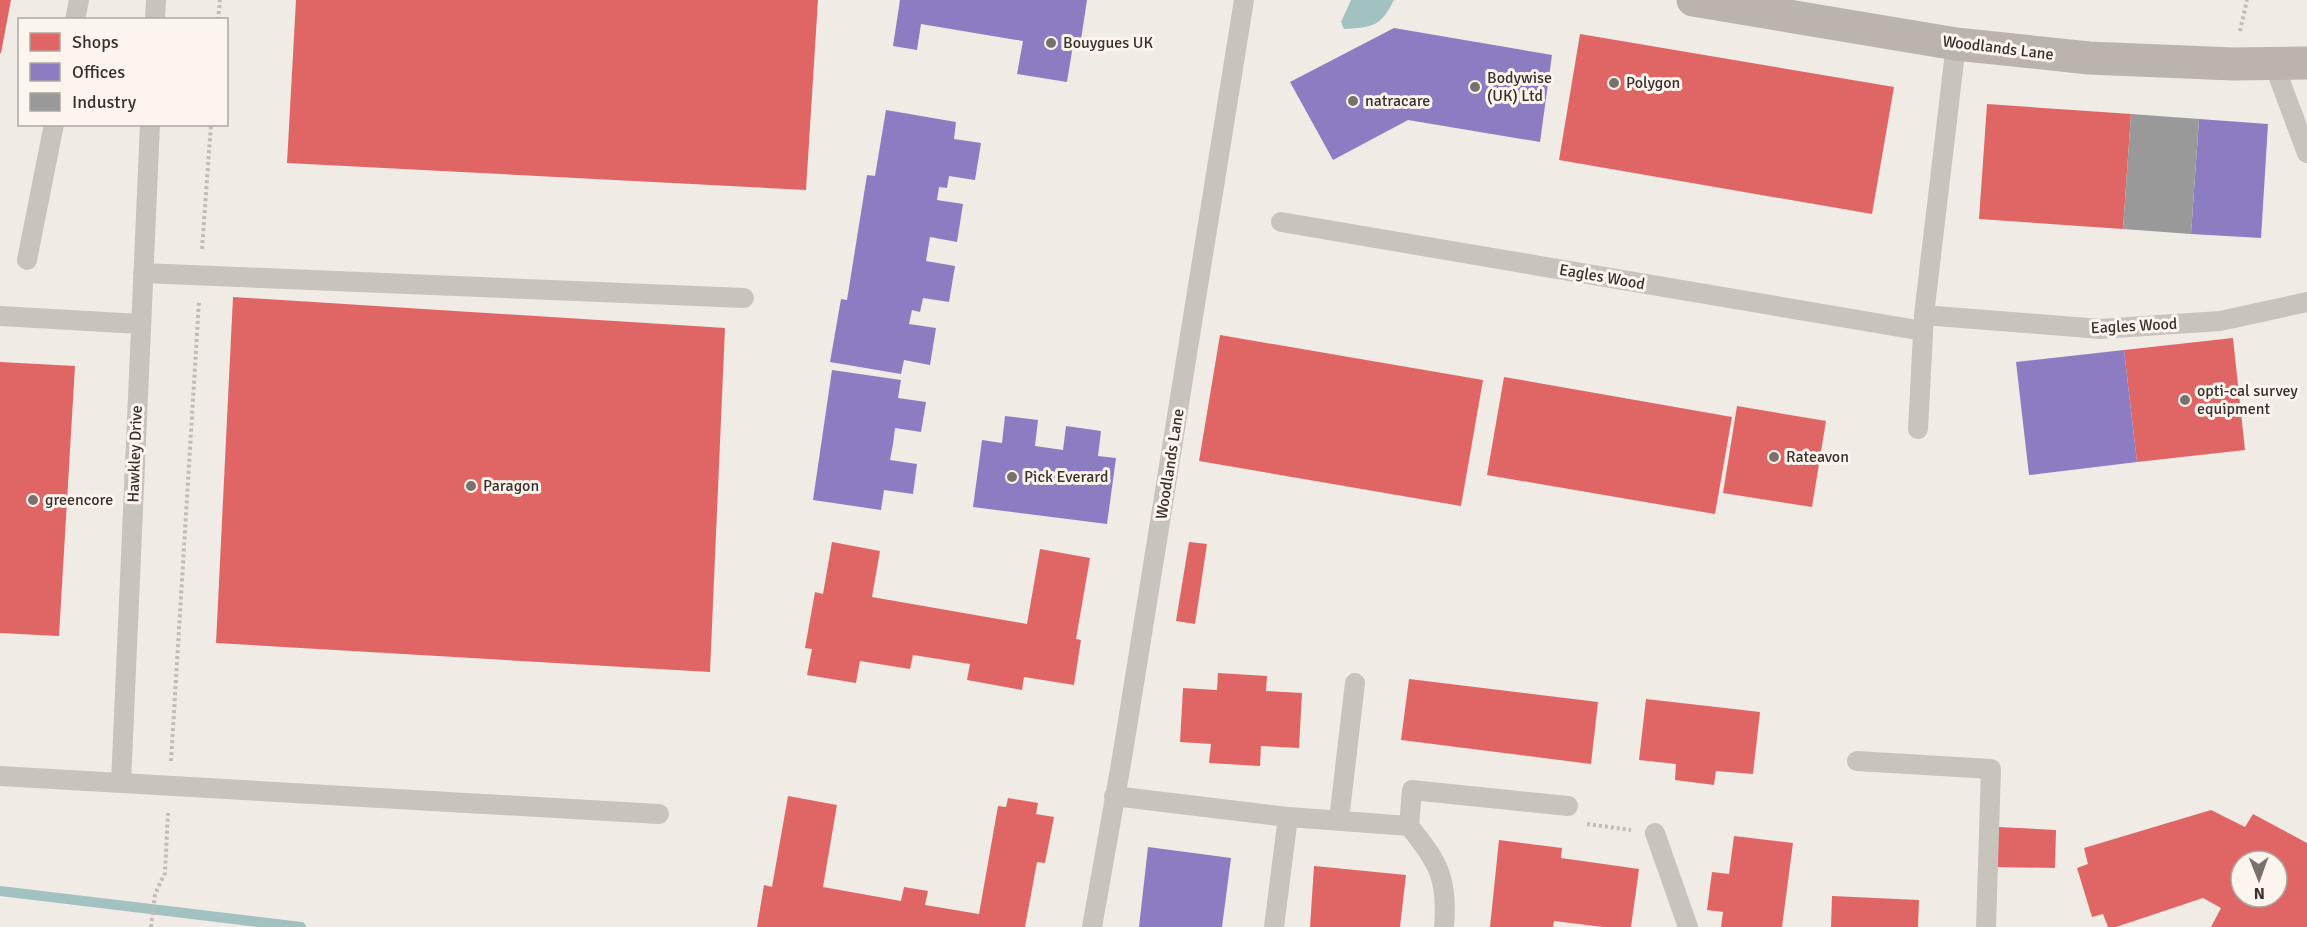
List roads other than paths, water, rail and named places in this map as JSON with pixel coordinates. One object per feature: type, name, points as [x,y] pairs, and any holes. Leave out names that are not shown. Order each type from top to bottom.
[{"type":"street","name":"Woodlands Lane","points":[[1693,0],[1956,44],[2089,58],[2234,64],[2307,63]]},
{"type":"lane","points":[[75,18],[79,0]]},
{"type":"lane","points":[[155,18],[156,0]]},
{"type":"lane","name":"Woodlands Lane","points":[[1092,927],[1244,0]]},
{"type":"lane","points":[[1918,429],[1923,323],[1956,44]]},
{"type":"lane","points":[[2273,62],[2307,153]]},
{"type":"lane","points":[[27,260],[54,126]]},
{"type":"lane","name":"Hawkley Drive","points":[[121,783],[150,126]]},
{"type":"lane","name":"Eagles Wood","points":[[1281,222],[1923,323],[2100,329],[2220,321],[2307,302]]},
{"type":"lane","points":[[143,273],[744,298]]},
{"type":"lane","points":[[0,316],[140,324]]},
{"type":"lane","points":[[1339,820],[1355,683]]},
{"type":"lane","points":[[1857,761],[1991,769],[1986,927]]},
{"type":"lane","points":[[0,776],[659,814]]},
{"type":"lane","points":[[1444,927],[1447,895],[1434,857],[1409,826],[1412,790],[1568,806]]},
{"type":"lane","points":[[1114,796],[1288,817],[1409,826]]},
{"type":"lane","points":[[1274,927],[1288,817]]},
{"type":"lane","points":[[1655,833],[1688,927]]},
{"type":"water","points":[[1351,0],[1394,0],[1384,16],[1375,24],[1344,29],[1341,22]]},
{"type":"waterway","points":[[0,891],[301,927]]},
{"type":"place","name":"Bouygues UK","points":[[1051,43]]},
{"type":"place","name":"Polygon","points":[[1614,83]]},
{"type":"place","name":"Bodywise (UK) Ltd","points":[[1475,87]]},
{"type":"place","name":"natracare","points":[[1353,101]]},
{"type":"place","name":"opti-cal survey equipment","points":[[2185,400]]},
{"type":"place","name":"Rateavon","points":[[1774,457]]},
{"type":"place","name":"Pick Everard","points":[[1012,477]]},
{"type":"place","name":"Paragon","points":[[471,486]]},
{"type":"place","name":"greencore","points":[[33,500]]}]
